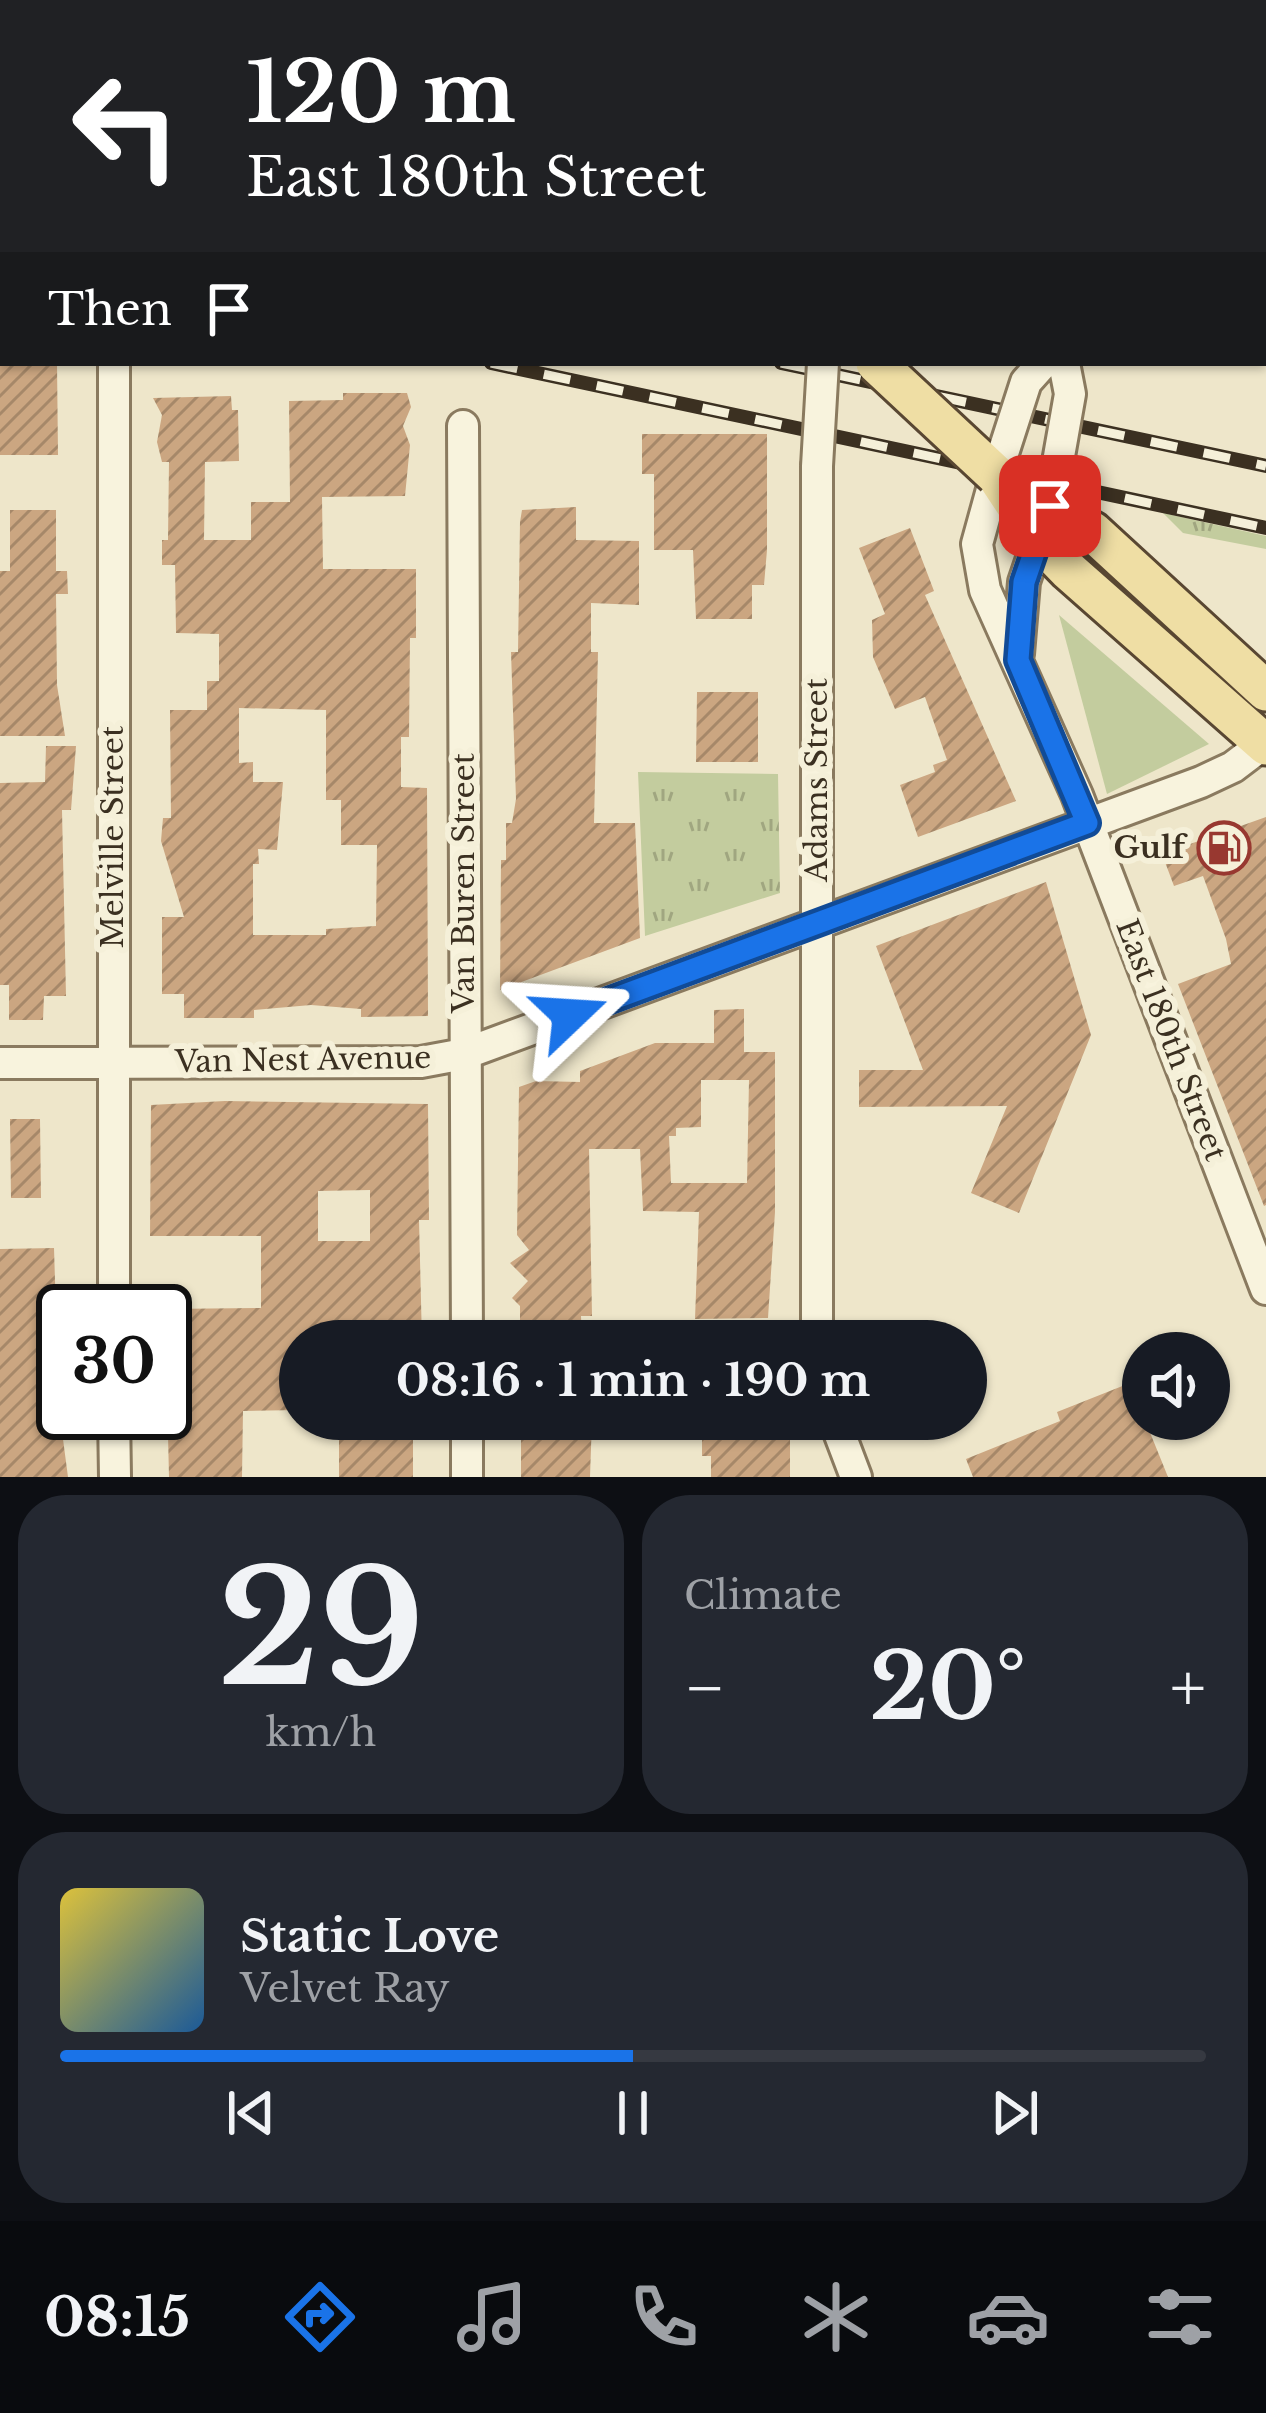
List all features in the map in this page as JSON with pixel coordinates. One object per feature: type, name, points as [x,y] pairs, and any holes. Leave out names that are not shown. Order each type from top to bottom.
[{"type":"main road","points":[[879,366],[1266,744]]},
{"type":"main road","points":[[1021,500],[1093,532],[1266,691]]},
{"type":"street","name":"Melville Street","points":[[114,366],[114,1284]]},
{"type":"street","name":"Adams Street","points":[[818,1320],[817,466],[824,366]]},
{"type":"street","name":"East 180th Street","points":[[1018,660],[1026,382],[1040,366]]},
{"type":"street","name":"East 180th Street","points":[[1065,366],[1070,394],[1021,500],[977,565],[1087,823],[1266,1288]]},
{"type":"street","name":"Van Buren Street","points":[[463,425],[467,1320]]},
{"type":"street","name":"Van Nest Avenue","points":[[0,1063],[422,1062],[464,1054],[1218,775],[1266,744]]},
{"type":"street","points":[[114,1440],[115,1477]]},
{"type":"street","points":[[467,1440],[467,1477]]},
{"type":"street","points":[[842,1440],[856,1477]]},
{"type":"green space","points":[[1163,513],[1266,536],[1266,549],[1183,533]]},
{"type":"green space","points":[[1059,615],[1209,744],[1107,794]]},
{"type":"green space","points":[[638,772],[778,774],[780,893],[645,936]]},
{"type":"building","points":[[0,366],[57,366],[58,455],[0,455]]},
{"type":"building","points":[[343,393],[407,393],[411,407],[403,426],[410,445],[405,496],[322,497],[323,569],[416,569],[416,638],[410,638],[409,737],[401,737],[401,787],[427,788],[428,1016],[361,1017],[361,1009],[311,1005],[254,1010],[254,1018],[184,1018],[184,994],[162,994],[162,917],[184,917],[161,841],[163,818],[171,818],[170,710],[207,710],[207,681],[219,681],[219,634],[176,633],[175,565],[162,565],[162,540],[168,540],[169,462],[162,462],[157,442],[162,415],[153,398],[231,396],[232,410],[238,410],[239,461],[205,462],[204,540],[251,540],[251,502],[290,502],[289,401],[343,400]],"holes":[[[239,708],[326,710],[326,800],[341,800],[341,845],[377,845],[376,926],[326,929],[326,935],[253,935],[253,864],[259,864],[258,849],[277,850],[283,782],[253,782],[253,762],[239,763]]]},
{"type":"building","points":[[642,434],[767,434],[767,550],[764,585],[752,585],[752,619],[696,619],[693,550],[654,550],[654,474],[642,474]]},
{"type":"building","points":[[576,507],[576,540],[639,541],[639,605],[591,603],[591,652],[598,652],[594,823],[635,823],[640,938],[500,990],[501,860],[506,860],[506,823],[512,823],[516,799],[511,652],[518,652],[520,522],[522,510]]},
{"type":"building","points":[[10,510],[56,510],[56,571],[67,571],[68,594],[56,594],[57,685],[65,736],[0,736],[0,571],[10,571]]},
{"type":"building","points":[[910,528],[934,591],[925,595],[1016,801],[918,837],[900,785],[935,772],[933,765],[947,760],[925,697],[895,709],[873,657],[872,620],[885,614],[859,548]]},
{"type":"building","points":[[697,692],[758,692],[758,762],[696,762]]},
{"type":"building","points":[[46,746],[76,746],[71,810],[62,810],[66,996],[44,996],[43,1020],[9,1020],[9,985],[0,985],[0,783],[45,782]]},
{"type":"building","points":[[1266,817],[1264,1206],[1178,984],[1231,964],[1226,939],[1203,876],[1174,886],[1162,854]]},
{"type":"building","points":[[1046,882],[1091,1035],[1019,1213],[971,1193],[1007,1106],[859,1107],[859,1070],[923,1070],[876,946]]},
{"type":"building","points":[[744,1009],[744,1052],[775,1052],[775,1212],[768,1318],[695,1319],[699,1212],[643,1211],[640,1149],[589,1149],[592,1316],[520,1320],[520,1306],[512,1298],[528,1281],[510,1263],[529,1250],[517,1235],[519,1087],[536,1081],[580,1082],[580,1071],[655,1043],[714,1043],[714,1010]],"holes":[[[701,1080],[749,1080],[747,1183],[671,1183],[669,1136],[676,1136],[676,1128],[701,1127]]]},
{"type":"building","points":[[225,1101],[428,1104],[429,1220],[419,1220],[421,1320],[279,1320],[279,1410],[243,1411],[242,1477],[169,1477],[168,1440],[192,1440],[192,1309],[261,1308],[261,1236],[150,1236],[151,1105]],"holes":[[[370,1190],[370,1241],[318,1241],[318,1191]]]},
{"type":"building","points":[[10,1119],[40,1119],[41,1198],[11,1198]]},
{"type":"building","points":[[54,1248],[55,1284],[36,1284],[36,1440],[63,1440],[68,1477],[0,1477],[0,1249]]},
{"type":"building","points":[[1122,1386],[1122,1440],[1153,1440],[1168,1477],[973,1477],[966,1459],[1060,1421],[1057,1412]]},
{"type":"building","points":[[339,1440],[413,1440],[413,1477],[339,1477]]},
{"type":"building","points":[[521,1440],[591,1440],[590,1477],[521,1477]]},
{"type":"building","points":[[702,1440],[790,1440],[790,1477],[711,1477],[711,1456],[702,1456]]},
{"type":"railway","points":[[505,366],[1266,528]]},
{"type":"railway","points":[[795,366],[1266,466]]},
{"type":"place","name":"Gulf","points":[[1224,848]]},
{"type":"route","points":[[570,1015],[1087,823],[1018,660],[1017,618],[1024,582],[1050,506]]}]
